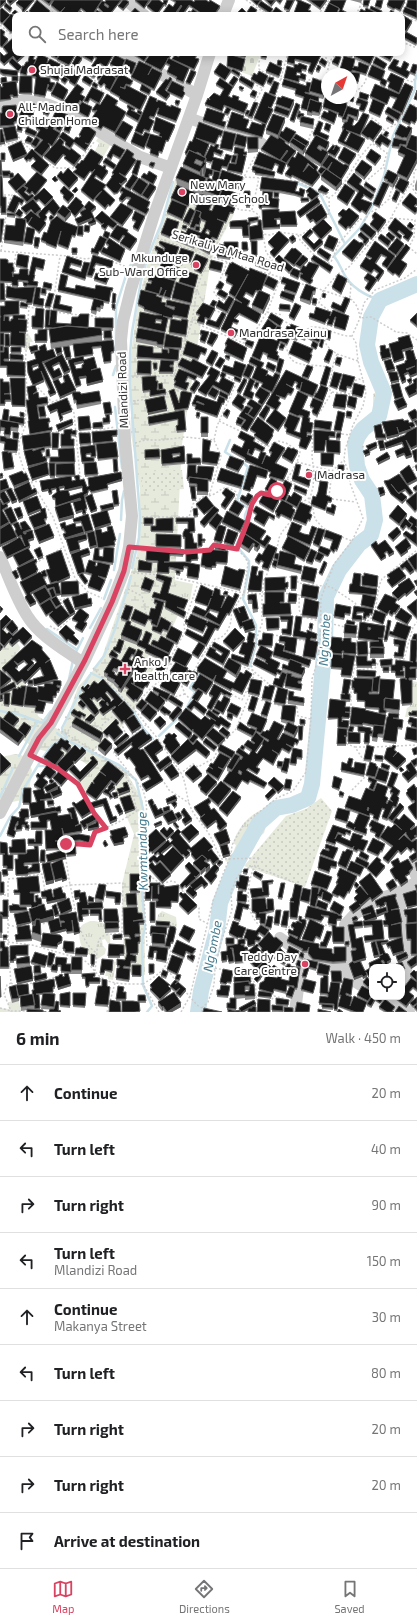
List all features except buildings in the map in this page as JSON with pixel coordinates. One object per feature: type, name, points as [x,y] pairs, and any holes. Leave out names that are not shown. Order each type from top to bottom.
[{"type":"street","points":[[39,0],[55,12]]},
{"type":"street","points":[[126,0],[140,12]]},
{"type":"street","points":[[225,12],[228,0]]},
{"type":"street","points":[[119,56],[141,62],[197,95]]},
{"type":"street","name":"Mlandizi Road","points":[[0,813],[39,738],[53,718],[84,661],[112,602],[124,571],[129,547],[132,516],[125,441],[122,376],[123,321],[125,308],[148,235],[197,95],[206,56]]},
{"type":"street","points":[[0,107],[18,101],[31,101],[49,105],[71,114],[140,157],[171,168]]},
{"type":"street","points":[[189,118],[224,131],[258,141],[262,144]]},
{"type":"street","points":[[0,557],[28,618],[56,644],[84,661]]},
{"type":"street","points":[[417,861],[412,867],[417,877]]},
{"type":"street","points":[[341,968],[348,964],[351,958],[350,939],[345,925],[355,914],[382,897],[398,892],[417,882]]},
{"type":"street","points":[[398,892],[407,951],[411,960],[407,963],[406,972],[409,980],[405,986]]},
{"type":"street","points":[[280,938],[312,961],[341,968],[354,981],[369,990]]},
{"type":"street","points":[[296,1007],[300,972],[306,957]]},
{"type":"street","points":[[391,1000],[409,1012]]},
{"type":"path","points":[[246,0],[264,12]]},
{"type":"path","points":[[320,12],[329,0]]},
{"type":"path","points":[[357,12],[363,0]]},
{"type":"path","points":[[402,12],[406,0]]},
{"type":"path","points":[[406,17],[417,21]]},
{"type":"path","points":[[0,25],[12,35]]},
{"type":"path","points":[[405,43],[417,48]]},
{"type":"path","points":[[261,56],[258,66],[262,72],[286,81]]},
{"type":"path","points":[[267,127],[275,106],[276,95],[287,56]]},
{"type":"path","points":[[326,56],[329,64]]},
{"type":"path","points":[[328,68],[332,58],[334,56]]},
{"type":"path","points":[[345,56],[356,59],[376,68]]},
{"type":"path","points":[[357,91],[364,84],[376,56]]},
{"type":"path","points":[[44,57],[92,78],[102,92],[111,98]]},
{"type":"path","points":[[236,72],[263,89]]},
{"type":"path","points":[[401,78],[412,82],[415,80],[417,72]]},
{"type":"path","points":[[241,116],[253,121],[259,104],[254,103],[270,76]]},
{"type":"path","points":[[297,84],[304,84],[312,78],[321,80]]},
{"type":"path","points":[[18,101],[18,120],[16,131],[20,141],[33,151]]},
{"type":"path","points":[[307,150],[311,143],[309,139],[310,135],[318,122],[324,104]]},
{"type":"path","points":[[347,104],[354,109]]},
{"type":"path","points":[[329,198],[336,194],[361,156],[384,130],[394,125],[406,108],[414,105],[417,106]]},
{"type":"path","points":[[221,160],[224,153],[219,150],[230,112],[236,114]]},
{"type":"path","points":[[42,159],[49,149],[53,148],[71,114]]},
{"type":"path","points":[[366,115],[377,121],[384,130]]},
{"type":"path","points":[[38,155],[55,168],[73,168],[101,132]]},
{"type":"path","points":[[0,146],[20,141]]},
{"type":"path","points":[[325,142],[344,149]]},
{"type":"path","points":[[262,144],[260,152],[254,158],[244,177],[236,206],[239,210],[252,210],[256,212],[261,219],[266,252],[272,260],[270,274]]},
{"type":"path","points":[[365,182],[383,167],[387,153],[373,144]]},
{"type":"path","points":[[352,152],[361,156]]},
{"type":"path","points":[[202,163],[217,167]]},
{"type":"path","points":[[383,167],[392,174]]},
{"type":"path","points":[[417,168],[414,172],[413,189],[417,195]]},
{"type":"path","points":[[237,175],[244,177],[265,178]]},
{"type":"path","points":[[252,210],[259,178]]},
{"type":"path","points":[[322,260],[329,264],[331,262],[339,243],[360,220],[365,220],[369,213],[379,208],[389,199],[398,178]]},
{"type":"path","points":[[272,179],[298,181],[329,198]]},
{"type":"path","points":[[330,318],[332,312],[319,304],[323,291],[338,274],[348,268],[388,223],[407,189],[414,181]]},
{"type":"path","points":[[0,195],[12,195],[21,199]]},
{"type":"path","points":[[12,195],[7,208],[1,251],[86,259],[92,256],[98,257]]},
{"type":"path","points":[[263,234],[279,232],[298,235],[303,234],[328,217],[329,198]]},
{"type":"path","points":[[390,218],[415,220],[414,237],[409,247],[417,254]]},
{"type":"path","points":[[122,376],[174,376],[192,322],[196,289],[200,277],[223,231]]},
{"type":"path","name":"Serikali ya Mtaa Road","points":[[148,235],[234,264]]},
{"type":"path","points":[[298,235],[300,240],[317,257]]},
{"type":"path","points":[[143,251],[165,263]]},
{"type":"path","points":[[0,284],[12,284],[13,275],[16,273],[14,267],[16,252]]},
{"type":"path","points":[[50,311],[54,297],[60,256]]},
{"type":"path","points":[[104,259],[136,271]]},
{"type":"path","points":[[227,262],[214,292],[218,298],[225,302],[228,297],[232,298]]},
{"type":"path","name":"Serikali ya Mtaa Road","points":[[241,266],[285,279]]},
{"type":"path","points":[[352,336],[360,318],[364,303],[375,290],[405,278],[417,269]]},
{"type":"path","points":[[338,274],[344,277],[351,285],[350,297],[359,309],[360,318]]},
{"type":"path","points":[[163,318],[172,321],[181,320],[192,322],[216,330],[243,343],[251,336],[262,317],[267,312],[281,277]]},
{"type":"path","name":"Serikali ya Mtaa Road","points":[[295,282],[307,285]]},
{"type":"path","points":[[170,300],[176,283],[182,285]]},
{"type":"path","points":[[5,302],[6,284]]},
{"type":"path","points":[[312,287],[352,300]]},
{"type":"path","points":[[196,289],[204,304],[217,311],[226,315],[232,305]]},
{"type":"path","points":[[156,295],[172,302]]},
{"type":"path","points":[[0,302],[10,302]]},
{"type":"path","points":[[24,304],[37,309]]},
{"type":"path","points":[[188,305],[195,307]]},
{"type":"path","points":[[29,306],[25,367],[27,388],[25,427],[19,442],[19,455],[30,483],[43,500],[53,517],[75,578],[88,592],[112,602]]},
{"type":"path","points":[[44,310],[72,315],[104,316],[115,321],[123,321]]},
{"type":"path","points":[[267,312],[271,311],[283,315]]},
{"type":"path","points":[[267,312],[292,325]]},
{"type":"path","points":[[172,321],[174,315]]},
{"type":"path","points":[[360,318],[371,317],[396,332],[407,333],[417,340]]},
{"type":"path","points":[[328,324],[324,340],[327,348],[337,354],[358,361]]},
{"type":"path","points":[[297,328],[303,331],[313,327],[326,329],[346,336],[352,336]]},
{"type":"path","points":[[257,328],[259,332]]},
{"type":"path","points":[[172,336],[186,338]]},
{"type":"path","points":[[181,1012],[190,996],[213,901],[222,874],[230,858],[232,845],[244,824],[277,798],[293,791],[306,772],[311,719],[312,679],[317,663],[321,621],[321,598],[334,564],[352,541],[363,518],[356,502],[344,460],[345,450],[352,425],[363,406],[366,397],[366,388],[358,361],[356,343],[352,336]]},
{"type":"path","points":[[283,345],[287,348],[290,357],[301,365],[316,364],[332,369]]},
{"type":"path","points":[[332,392],[329,389],[329,384],[337,354]]},
{"type":"path","points":[[181,358],[205,364],[228,376],[234,381],[235,386],[216,426],[214,440],[221,456],[209,496]]},
{"type":"path","points":[[332,392],[350,394],[356,380],[359,379],[364,381]]},
{"type":"path","points":[[27,388],[36,386],[52,402],[67,398],[74,413],[80,476]]},
{"type":"path","points":[[124,401],[167,396],[167,392],[172,390],[188,393]]},
{"type":"path","points":[[332,392],[314,422],[314,480],[309,498],[309,504],[313,509],[315,519],[318,523],[333,533],[352,541]]},
{"type":"path","points":[[219,421],[245,433]]},
{"type":"path","points":[[16,425],[25,427]]},
{"type":"path","points":[[72,430],[84,433],[125,426]]},
{"type":"path","points":[[44,434],[66,430]]},
{"type":"path","points":[[313,430],[318,431]]},
{"type":"path","points":[[362,447],[395,438],[412,431]]},
{"type":"path","points":[[330,432],[350,436]]},
{"type":"path","points":[[20,438],[25,437]]},
{"type":"path","points":[[125,441],[137,443],[145,440],[163,440],[185,437],[214,440]]},
{"type":"path","points":[[237,549],[247,523],[250,508],[257,496],[261,493],[270,495],[274,493],[287,479],[300,454],[297,449],[286,443],[278,441],[267,447],[253,438]]},
{"type":"path","points":[[14,440],[19,442]]},
{"type":"path","points":[[8,453],[19,455]]},
{"type":"path","points":[[344,460],[332,471],[329,497],[335,500],[356,502]]},
{"type":"path","points":[[296,462],[332,471]]},
{"type":"path","points":[[417,464],[412,468],[417,479]]},
{"type":"path","points":[[75,477],[80,476],[84,479],[100,476]]},
{"type":"path","points":[[287,479],[298,487]]},
{"type":"path","points":[[30,483],[42,481]]},
{"type":"path","points":[[0,494],[21,486]]},
{"type":"path","points":[[132,516],[149,518],[189,517],[193,504],[204,496],[214,495],[222,488],[228,488],[236,492],[236,502]]},
{"type":"path","points":[[307,491],[311,492]]},
{"type":"path","points":[[300,504],[309,498]]},
{"type":"path","points":[[240,504],[250,508]]},
{"type":"path","points":[[229,693],[242,700],[254,676],[251,663],[262,624],[262,594],[264,579],[277,551],[279,538],[284,529],[290,524],[297,511]]},
{"type":"path","points":[[194,671],[202,656],[215,639],[220,639],[223,637],[229,628],[232,617],[231,613],[244,593],[248,563],[245,557],[237,549],[214,545],[210,550],[203,550]]},
{"type":"path","points":[[35,560],[39,561],[64,547]]},
{"type":"path","points":[[129,547],[151,549]]},
{"type":"path","points":[[417,550],[382,579],[379,584],[373,615],[367,621],[359,622],[357,624],[357,654],[351,684],[351,708],[347,744],[355,747],[417,745]]},
{"type":"path","points":[[124,571],[163,575],[244,593],[272,593]]},
{"type":"path","points":[[282,577],[298,577],[298,583],[321,587],[331,587],[355,602],[359,608]]},
{"type":"path","points":[[264,579],[270,578]]},
{"type":"path","points":[[134,708],[164,677],[173,653],[185,632],[184,624],[198,583]]},
{"type":"path","points":[[119,584],[142,596],[146,613],[154,617]]},
{"type":"path","points":[[84,594],[88,592]]},
{"type":"path","points":[[277,593],[297,594],[299,596],[299,610],[301,616],[346,627]]},
{"type":"path","points":[[38,628],[48,625],[57,630],[71,618],[60,600],[79,596]]},
{"type":"path","points":[[165,620],[173,622],[165,639],[170,642]]},
{"type":"path","points":[[355,667],[359,670],[373,669],[376,668],[379,662],[389,659],[404,659],[413,627],[417,622]]},
{"type":"path","points":[[352,628],[357,629]]},
{"type":"path","points":[[259,631],[287,637]]},
{"type":"path","points":[[292,638],[310,641]]},
{"type":"path","points":[[202,656],[208,660]]},
{"type":"path","points":[[219,666],[223,669],[228,660],[233,662]]},
{"type":"path","points":[[84,661],[134,708],[158,739],[184,778],[189,803],[193,814],[209,834],[218,854],[222,859],[259,858],[253,866],[249,889],[250,911],[258,925],[265,929]]},
{"type":"path","points":[[170,664],[179,666]]},
{"type":"path","points":[[238,665],[252,670],[270,685]]},
{"type":"path","points":[[185,670],[191,672],[194,671],[198,674]]},
{"type":"path","points":[[176,682],[181,684],[185,694],[190,699]]},
{"type":"path","points":[[282,689],[288,691],[286,707]]},
{"type":"path","points":[[167,693],[175,697],[185,694]]},
{"type":"path","points":[[181,773],[193,764],[198,767],[214,758],[219,748],[236,730],[249,696],[286,707],[297,708],[298,716],[311,719]]},
{"type":"path","points":[[101,728],[103,724],[112,717],[121,723],[129,737],[147,725]]},
{"type":"path","points":[[53,718],[81,722]]},
{"type":"path","points":[[53,718],[66,735],[92,750],[135,779]]},
{"type":"path","points":[[66,735],[74,720]]},
{"type":"path","points":[[88,724],[101,728]]},
{"type":"path","points":[[101,728],[106,740],[114,747],[114,753],[142,790],[147,806],[144,845],[146,945],[148,947],[155,948]]},
{"type":"path","points":[[153,742],[158,739]]},
{"type":"path","points":[[92,750],[101,743]]},
{"type":"path","points":[[352,790],[365,777],[368,767],[355,747]]},
{"type":"path","points":[[30,755],[57,768],[78,784],[94,813],[106,828]]},
{"type":"path","points":[[151,762],[169,790],[189,803]]},
{"type":"path","points":[[97,953],[87,945],[82,933],[70,885],[64,845],[90,845],[95,832],[135,814],[137,811],[131,785],[122,771]]},
{"type":"path","points":[[202,1012],[202,1008],[208,1002],[214,984],[215,968],[221,942],[232,910],[231,892],[242,871],[253,866],[296,883]]},
{"type":"path","points":[[145,873],[161,884],[172,881],[175,882],[186,895]]},
{"type":"path","points":[[64,975],[16,987],[11,983],[8,942],[8,879],[42,874],[45,891],[70,885],[123,883],[122,932],[119,934],[105,934],[100,937],[97,946],[95,972]]},
{"type":"path","points":[[0,896],[8,895]]},
{"type":"path","points":[[190,899],[198,906],[199,919],[208,924]]},
{"type":"path","points":[[280,938],[284,931],[299,917],[313,922]]},
{"type":"path","points":[[37,926],[50,922]]},
{"type":"path","points":[[318,923],[331,926],[345,925]]},
{"type":"path","points":[[8,925],[18,928],[24,926]]},
{"type":"path","points":[[0,941],[32,945],[83,959],[103,979],[115,982],[142,984],[163,970],[167,964],[171,951],[170,949],[162,948]]},
{"type":"path","points":[[215,968],[249,976],[253,979],[256,987],[256,1000],[271,1000],[274,996],[296,1007]]},
{"type":"path","points":[[163,970],[170,973],[177,983]]},
{"type":"path","points":[[107,1012],[115,982]]},
{"type":"path","points":[[11,983],[7,985],[4,994],[11,1011]]},
{"type":"path","points":[[142,984],[159,1012]]},
{"type":"path","points":[[181,986],[197,1005],[202,1008]]},
{"type":"path","points":[[0,1008],[11,1011],[30,1011]]},
{"type":"path","points":[[41,1011],[48,1012]]},
{"type":"green space","points":[[244,56],[260,56],[252,76],[241,72]]},
{"type":"green space","points":[[98,138],[112,142],[102,159],[94,153],[99,143],[96,141]]},
{"type":"green space","points":[[179,171],[237,194],[234,214],[217,246],[210,265],[182,444],[175,579],[179,613],[131,718],[93,752],[125,770],[143,801],[145,975],[129,972],[124,962],[122,884],[134,834],[112,783],[82,761],[34,748],[3,725],[0,726],[0,624],[13,637],[20,647],[17,672],[35,698],[38,716],[62,732],[78,687],[100,663],[137,555],[140,490],[131,434],[131,354],[137,308],[147,265]]},
{"type":"green space","points":[[28,333],[33,342],[30,342],[30,346],[34,346],[33,349],[29,348],[24,350],[25,334]]},
{"type":"green space","points":[[376,392],[380,395],[380,400],[376,402],[377,406],[374,408],[373,394]]},
{"type":"green space","points":[[182,470],[184,489],[143,492],[141,472]]},
{"type":"green space","points":[[174,580],[193,584],[190,600],[169,593]]},
{"type":"green space","points":[[413,681],[417,682],[417,714],[412,713],[408,717],[405,717],[407,708],[410,706],[409,686]]},
{"type":"green space","points":[[16,754],[24,756],[32,770],[29,792],[22,800],[7,803],[0,799],[0,757]]},
{"type":"green space","points":[[102,760],[107,764],[84,793],[80,790],[79,781]]},
{"type":"green space","points":[[321,798],[332,811],[305,887],[244,866],[286,816],[306,809]]},
{"type":"green space","points":[[261,810],[269,816],[264,833],[255,841],[252,839],[239,865],[225,861],[233,853],[236,845],[233,843],[240,828],[251,816]]},
{"type":"green space","points":[[162,911],[176,917],[177,926],[175,932],[169,927],[170,923],[157,920],[158,915]]},
{"type":"green space","points":[[90,921],[108,924],[110,943],[108,944],[105,939],[102,940],[103,946],[106,949],[105,954],[96,960],[84,950],[81,946],[80,940],[80,928]]},
{"type":"green space","points":[[110,960],[116,962],[113,980],[108,979],[108,976],[105,976],[106,972],[110,972]]},
{"type":"green space","points":[[19,1001],[21,1012],[0,1012],[0,1008],[9,1009],[8,1002]]},
{"type":"waterway","points":[[345,244],[360,228],[373,205],[384,176],[393,136],[415,89],[417,73]]},
{"type":"waterway","points":[[132,568],[139,538],[140,517],[130,385],[130,353],[132,332],[141,281],[148,256],[162,222],[173,182]]},
{"type":"waterway","points":[[295,182],[314,190],[321,196],[345,244],[334,256],[346,277],[359,290],[380,300]]},
{"type":"waterway","points":[[130,266],[134,260]]},
{"type":"waterway","points":[[116,354],[116,307],[127,272]]},
{"type":"waterway","name":"Ng'ombe","points":[[198,1012],[201,991],[217,930],[220,903],[236,864],[259,823],[276,808],[292,805],[308,798],[312,784],[325,644],[326,597],[339,570],[359,544],[371,535],[375,520],[372,495],[362,480],[357,466],[355,444],[363,429],[379,416],[384,393],[371,362],[367,345],[371,317],[380,300],[417,284]]},
{"type":"waterway","points":[[113,375],[116,366]]},
{"type":"waterway","points":[[115,407],[122,468]]},
{"type":"waterway","points":[[230,440],[225,452],[233,457]]},
{"type":"waterway","points":[[241,461],[248,467],[237,501],[248,508],[245,515],[245,527],[236,545],[249,561],[249,569],[243,599],[256,625],[256,644],[250,666]]},
{"type":"waterway","points":[[121,520],[124,491]]},
{"type":"waterway","points":[[114,570],[120,534]]},
{"type":"waterway","points":[[128,588],[131,576]]},
{"type":"waterway","points":[[104,599],[111,580]]},
{"type":"waterway","points":[[94,669],[104,656],[115,629],[127,590]]},
{"type":"waterway","points":[[90,628],[101,608]]},
{"type":"waterway","points":[[47,629],[76,649]]},
{"type":"waterway","points":[[75,654],[83,638]]},
{"type":"waterway","points":[[69,679],[73,660]]},
{"type":"waterway","points":[[185,711],[195,692],[190,688],[198,675],[193,672],[189,672]]},
{"type":"waterway","points":[[91,673],[104,681]]},
{"type":"waterway","points":[[41,760],[52,745],[67,737],[63,733],[62,728],[90,675]]},
{"type":"waterway","points":[[109,686],[133,711],[143,728],[153,739]]},
{"type":"waterway","points":[[0,711],[18,714],[42,723],[51,711]]},
{"type":"waterway","points":[[159,736],[180,716]]},
{"type":"waterway","points":[[19,756],[38,721]]},
{"type":"waterway","name":"Kwmtunduge","points":[[57,733],[64,739],[119,765],[136,780],[143,809],[142,890],[145,927],[142,941],[143,985],[152,1006],[147,1012]]},
{"type":"waterway","points":[[0,836],[10,817],[19,807],[23,790],[40,762]]},
{"type":"waterway","points":[[38,766],[49,767]]},
{"type":"waterway","points":[[0,797],[13,768]]},
{"type":"waterway","points":[[53,770],[56,772],[59,770],[62,772]]},
{"type":"place","name":"Shujai Madrasat","points":[[32,70]]},
{"type":"place","name":"All-Madina Children Home","points":[[10,114]]},
{"type":"place","name":"New Mary Nusery School","points":[[182,192]]},
{"type":"place","name":"Mkunduge Sub-Ward Office","points":[[196,265]]},
{"type":"place","name":"Mandrasa Zainu","points":[[231,333]]},
{"type":"place","name":"Madrasa","points":[[309,475]]},
{"type":"place","name":"Anko J health care","points":[[125,669]]},
{"type":"place","name":"Teddy Day Care Centre","points":[[305,964]]},
{"type":"route","points":[[66,844],[90,845],[92,835],[95,832],[106,828],[94,813],[78,784],[57,768],[30,755],[39,738],[51,723],[85,660],[112,602],[124,571],[129,547],[136,549],[187,552],[210,550],[214,545],[237,549],[254,500],[261,493],[265,492],[270,495],[277,491]]}]
